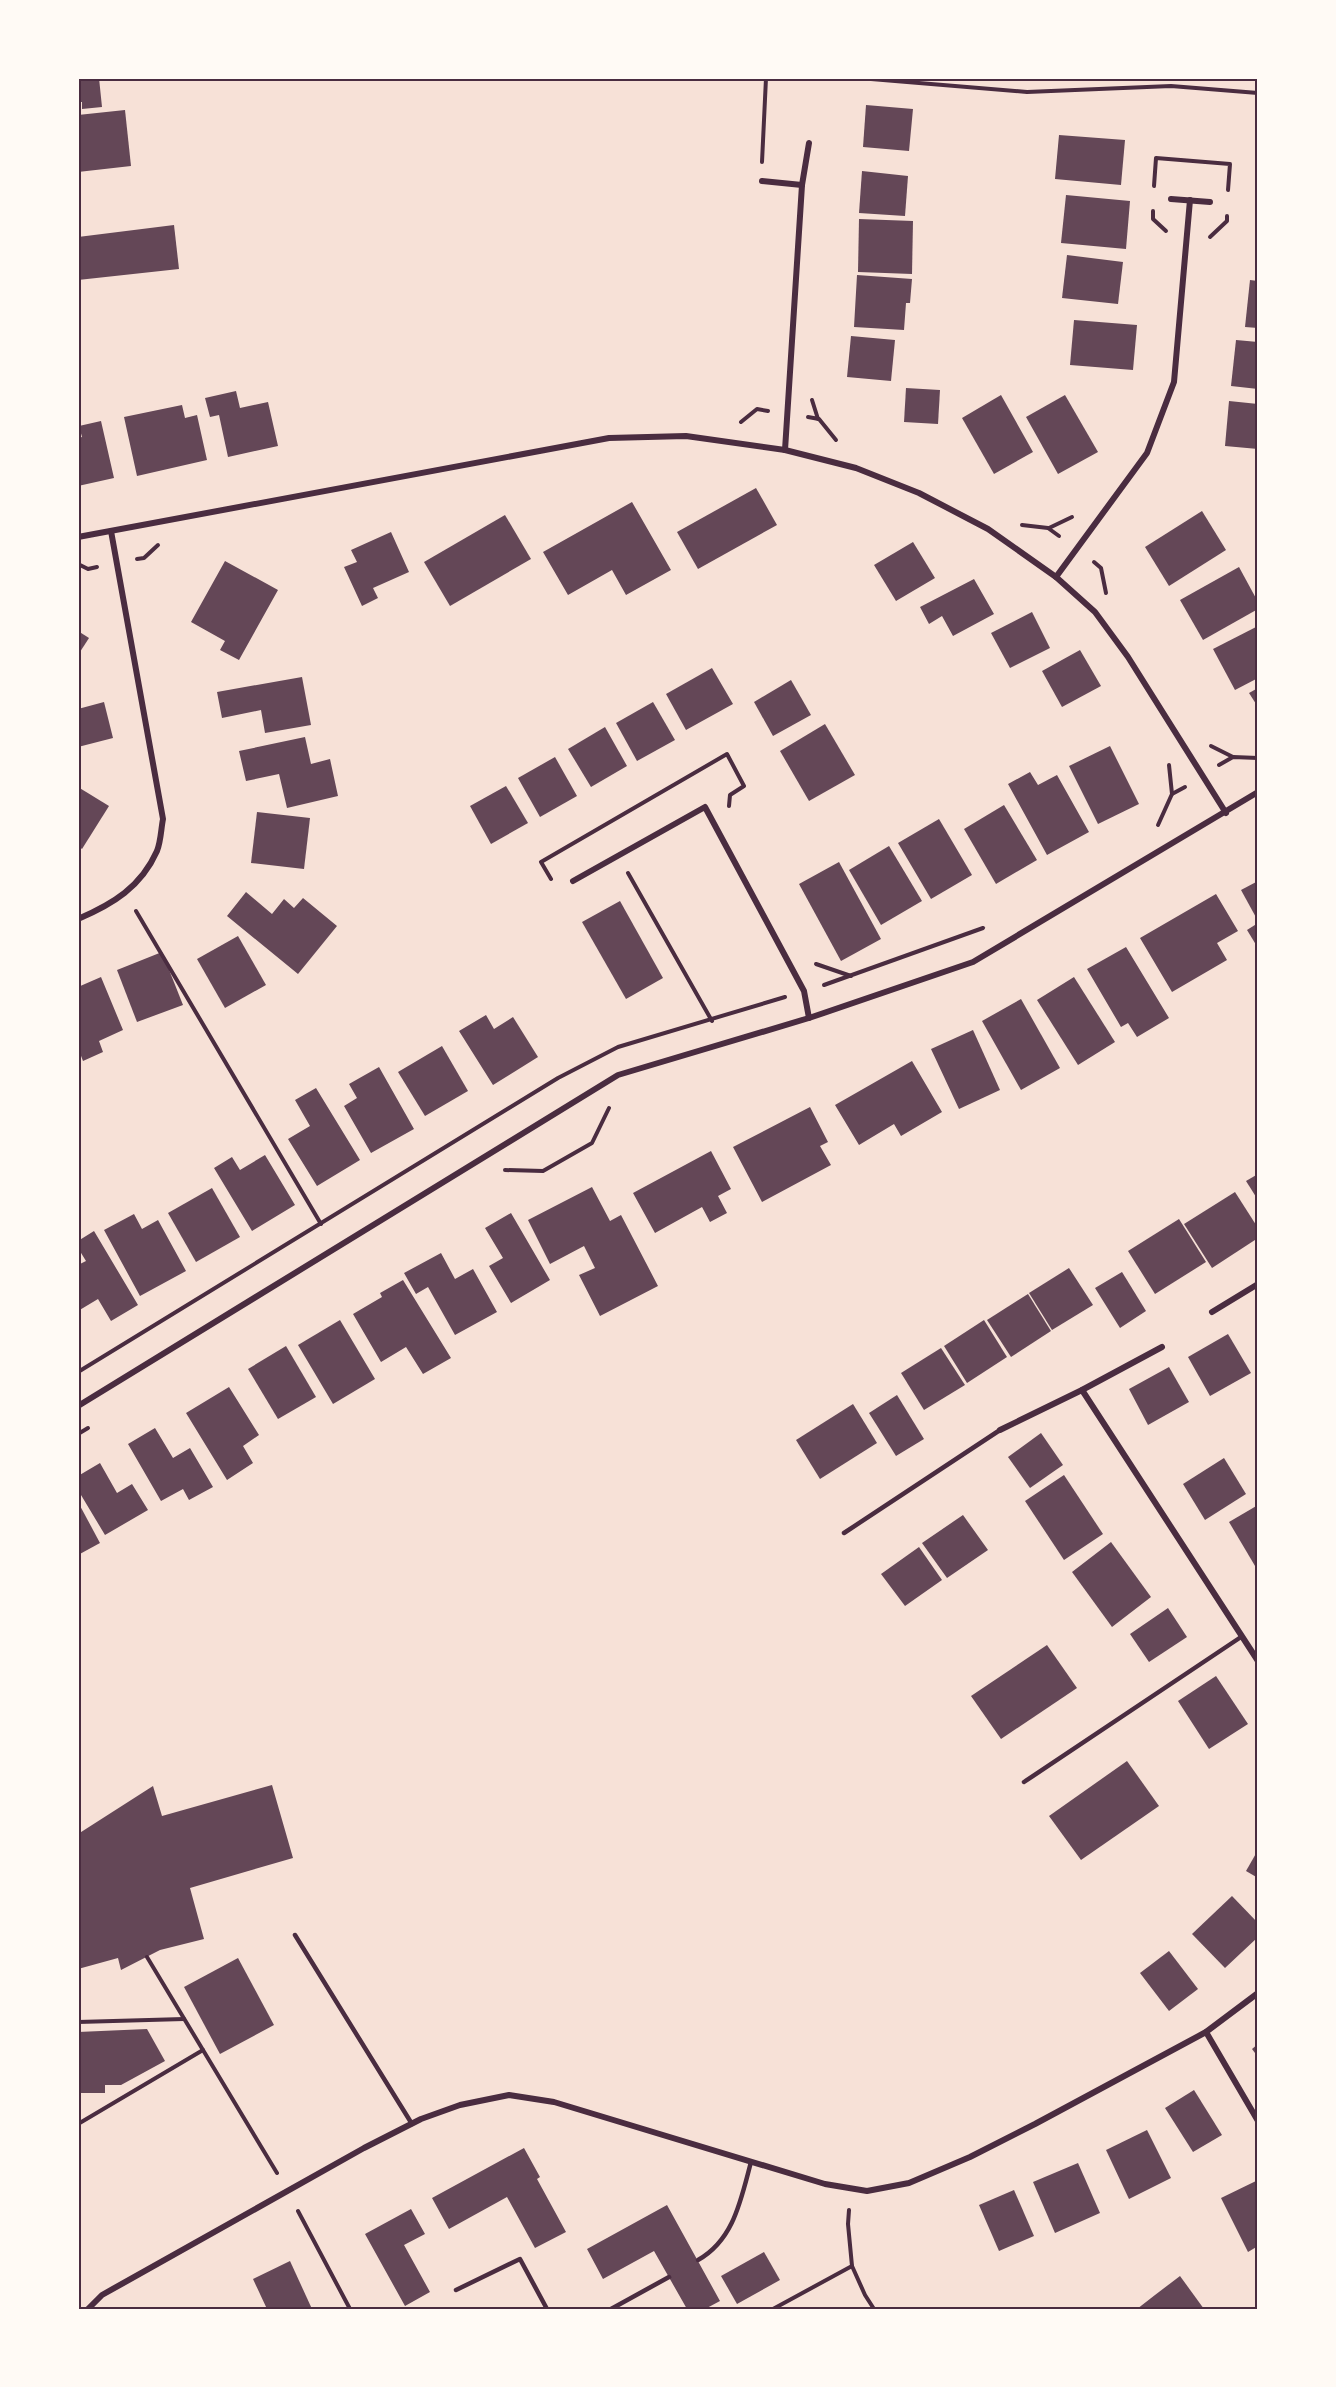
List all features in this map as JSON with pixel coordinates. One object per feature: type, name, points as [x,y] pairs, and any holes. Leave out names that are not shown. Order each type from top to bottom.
[{"type":"street","points":[[785,450],[802,185],[809,143]]},
{"type":"street","points":[[762,181],[802,185]]},
{"type":"street","points":[[1171,199],[1210,202]]},
{"type":"street","points":[[1056,576],[1147,453],[1174,382],[1190,200]]},
{"type":"street","points":[[78,537],[609,438],[686,435],[785,450],[856,468],[920,493],[988,529],[1056,576],[1095,612],[1128,657],[1226,813]]},
{"type":"street","points":[[78,919],[104,908],[137,884],[157,850],[163,819],[111,531]]},
{"type":"street","points":[[78,1406],[618,1075],[809,1018],[973,962],[1258,792]]},
{"type":"street","points":[[573,881],[705,807],[804,991],[809,1018]]},
{"type":"street","points":[[1212,1312],[1258,1284]]},
{"type":"street","points":[[1000,1430],[1083,1390],[1162,1347]]},
{"type":"street","points":[[1083,1390],[1258,1660]]},
{"type":"street","points":[[87,2309],[102,2295],[288,2191],[412,2124],[460,2105],[509,2096],[554,2102],[825,2184],[867,2191],[909,2183],[1035,2124],[1206,2032],[1258,1993]]},
{"type":"street","points":[[1206,2032],[1258,2121]]},
{"type":"lane","points":[[844,1533],[1000,1430]]},
{"type":"lane","points":[[1024,1782],[1242,1637]]},
{"type":"lane","points":[[295,1935],[412,2124]]},
{"type":"lane","points":[[698,2260],[709,2254],[723,2239],[734,2221],[752,2162]]},
{"type":"lane","points":[[456,2290],[520,2259],[547,2309]]},
{"type":"lane","points":[[611,2309],[669,2277]]},
{"type":"path","points":[[762,181],[766,78]]},
{"type":"path","points":[[859,78],[918,80],[1027,92],[1172,86],[1258,93]]},
{"type":"path","points":[[731,421],[743,422],[757,409],[819,419],[840,445]]},
{"type":"path","points":[[1021,525],[1048,528],[1101,568],[1107,598]]},
{"type":"path","points":[[88,569],[144,558],[163,541]]},
{"type":"path","points":[[78,564],[88,569],[94,576]]},
{"type":"path","points":[[1203,742],[1233,757]]},
{"type":"path","points":[[555,887],[541,862],[727,754],[744,786],[730,795],[728,811]]},
{"type":"path","points":[[1168,759],[1172,794]]},
{"type":"path","points":[[627,870],[712,1021]]},
{"type":"path","points":[[136,911],[321,1224]]},
{"type":"path","points":[[812,963],[851,976]]},
{"type":"path","points":[[495,1176],[506,1170],[543,1171],[592,1143],[611,1103]]},
{"type":"path","points":[[78,1434],[88,1427]]},
{"type":"path","points":[[147,1957],[288,2191],[350,2309]]},
{"type":"path","points":[[78,2022],[185,2019]]},
{"type":"path","points":[[78,2124],[203,2050]]},
{"type":"path","points":[[850,2188],[848,2224],[852,2265],[874,2309]]},
{"type":"path","points":[[773,2309],[852,2265]]},
{"type":"building","points":[[78,78],[99,78],[102,107],[82,109],[82,102],[78,102]]},
{"type":"building","points":[[866,105],[913,109],[909,151],[863,147]]},
{"type":"building","points":[[125,110],[131,166],[78,172],[78,115]]},
{"type":"building","points":[[1059,135],[1125,140],[1121,185],[1055,179]]},
{"type":"building","points":[[862,171],[908,176],[905,216],[859,213]]},
{"type":"building","points":[[1066,195],[1130,201],[1126,249],[1061,243]]},
{"type":"building","points":[[859,219],[913,221],[912,274],[858,272]]},
{"type":"building","points":[[174,225],[179,269],[78,280],[78,237]]},
{"type":"building","points":[[1067,255],[1123,262],[1118,304],[1062,298]]},
{"type":"building","points":[[857,275],[912,279],[910,303],[906,303],[904,330],[854,327]]},
{"type":"building","points":[[1250,280],[1258,281],[1258,328],[1245,327]]},
{"type":"building","points":[[1074,320],[1137,325],[1133,370],[1070,365]]},
{"type":"building","points":[[851,336],[895,340],[891,381],[847,377]]},
{"type":"building","points":[[1236,340],[1258,342],[1258,389],[1231,386]]},
{"type":"building","points":[[906,388],[940,390],[938,424],[904,422]]},
{"type":"building","points":[[236,391],[240,408],[268,402],[278,446],[228,457],[219,415],[210,417],[205,398]]},
{"type":"building","points":[[1001,395],[1033,452],[994,474],[962,418]]},
{"type":"building","points":[[1065,395],[1098,452],[1058,474],[1026,417]]},
{"type":"building","points":[[1229,401],[1258,404],[1258,449],[1225,446]]},
{"type":"building","points":[[182,405],[185,418],[197,415],[207,460],[137,476],[124,417]]},
{"type":"building","points":[[101,421],[114,478],[78,486],[78,438],[82,437],[79,426]]},
{"type":"building","points":[[756,488],[777,525],[698,569],[677,532]]},
{"type":"building","points":[[632,502],[671,570],[626,595],[612,570],[568,595],[543,552]]},
{"type":"building","points":[[1202,511],[1226,550],[1169,586],[1145,547]]},
{"type":"building","points":[[505,515],[531,559],[450,606],[424,562]]},
{"type":"building","points":[[391,532],[409,572],[373,588],[378,598],[362,606],[344,567],[357,562],[351,550]]},
{"type":"building","points":[[913,542],[935,578],[896,601],[874,565]]},
{"type":"building","points":[[225,561],[278,590],[239,660],[220,650],[225,641],[191,622]]},
{"type":"building","points":[[1239,567],[1258,602],[1258,609],[1203,640],[1180,600]]},
{"type":"building","points":[[974,579],[994,614],[953,636],[942,616],[929,624],[920,607]]},
{"type":"building","points":[[1032,612],[1050,648],[1010,668],[991,633]]},
{"type":"building","points":[[1258,626],[1258,678],[1235,690],[1213,649]]},
{"type":"building","points":[[78,631],[89,638],[78,655]]},
{"type":"building","points":[[1080,650],[1101,686],[1062,707],[1042,671]]},
{"type":"building","points":[[712,668],[733,704],[686,730],[666,694]]},
{"type":"building","points":[[302,677],[311,725],[265,733],[261,710],[222,718],[217,692]]},
{"type":"building","points":[[791,680],[811,715],[773,736],[754,702]]},
{"type":"building","points":[[1258,688],[1258,707],[1249,693]]},
{"type":"building","points":[[104,702],[113,738],[78,747],[78,709]]},
{"type":"building","points":[[653,702],[675,740],[637,761],[616,723]]},
{"type":"building","points":[[825,724],[855,775],[809,801],[780,751]]},
{"type":"building","points":[[605,727],[627,766],[591,787],[568,749]]},
{"type":"building","points":[[305,737],[311,764],[330,759],[338,796],[287,808],[279,774],[246,781],[239,751]]},
{"type":"building","points":[[1110,746],[1139,804],[1098,824],[1069,766]]},
{"type":"building","points":[[555,757],[577,796],[540,817],[518,778]]},
{"type":"building","points":[[1030,772],[1038,785],[1057,775],[1089,832],[1047,855],[1008,784]]},
{"type":"building","points":[[506,786],[528,823],[491,844],[470,806]]},
{"type":"building","points":[[78,787],[109,806],[82,849],[78,846]]},
{"type":"building","points":[[1004,805],[1037,860],[996,884],[964,829]]},
{"type":"building","points":[[257,812],[310,818],[304,869],[251,863]]},
{"type":"building","points":[[939,819],[972,875],[931,899],[898,843]]},
{"type":"building","points":[[889,846],[922,901],[881,925],[849,870]]},
{"type":"building","points":[[839,862],[881,939],[841,961],[799,884]]},
{"type":"building","points":[[1258,881],[1258,921],[1241,890]]},
{"type":"building","points":[[246,892],[272,914],[284,899],[294,908],[303,898],[337,926],[298,974],[227,916]]},
{"type":"building","points":[[1216,894],[1238,931],[1217,943],[1227,960],[1172,992],[1140,938]]},
{"type":"building","points":[[620,901],[663,978],[626,999],[582,922]]},
{"type":"building","points":[[1258,923],[1258,948],[1247,930]]},
{"type":"building","points":[[238,936],[266,985],[225,1008],[197,959]]},
{"type":"building","points":[[1126,947],[1169,1018],[1137,1037],[1128,1023],[1121,1027],[1087,969]]},
{"type":"building","points":[[162,952],[183,1005],[137,1022],[117,970]]},
{"type":"building","points":[[101,977],[123,1030],[99,1041],[103,1052],[83,1061],[78,1048],[78,987]]},
{"type":"building","points":[[1074,977],[1115,1042],[1078,1065],[1037,1000]]},
{"type":"building","points":[[1021,999],[1060,1068],[1021,1090],[982,1021]]},
{"type":"building","points":[[486,1015],[494,1029],[513,1017],[538,1057],[493,1085],[459,1031]]},
{"type":"building","points":[[973,1030],[1000,1090],[959,1109],[931,1049]]},
{"type":"building","points":[[442,1046],[468,1091],[425,1116],[398,1072]]},
{"type":"building","points":[[912,1061],[942,1112],[901,1136],[894,1124],[859,1145],[835,1105]]},
{"type":"building","points":[[379,1067],[414,1129],[371,1153],[344,1106],[357,1098],[349,1084]]},
{"type":"building","points":[[316,1088],[360,1160],[317,1186],[288,1139],[310,1126],[295,1100]]},
{"type":"building","points":[[810,1107],[828,1142],[820,1146],[831,1165],[762,1202],[733,1147]]},
{"type":"building","points":[[711,1151],[731,1189],[718,1196],[727,1213],[710,1222],[702,1207],[655,1233],[633,1193]]},
{"type":"building","points":[[265,1155],[295,1205],[252,1231],[214,1168],[232,1157],[240,1170]]},
{"type":"building","points":[[1258,1174],[1258,1200],[1246,1181]]},
{"type":"building","points":[[592,1187],[610,1221],[621,1215],[658,1286],[600,1316],[579,1275],[595,1268],[584,1246],[550,1264],[528,1220]]},
{"type":"building","points":[[212,1188],[240,1237],[196,1262],[168,1213]]},
{"type":"building","points":[[1235,1192],[1258,1228],[1258,1238],[1212,1268],[1184,1224]]},
{"type":"building","points":[[511,1213],[550,1280],[511,1303],[489,1266],[503,1258],[485,1228]]},
{"type":"building","points":[[134,1214],[142,1229],[158,1220],[186,1271],[140,1296],[104,1230]]},
{"type":"building","points":[[1179,1219],[1206,1262],[1155,1294],[1128,1251]]},
{"type":"building","points":[[94,1231],[138,1305],[111,1321],[98,1299],[78,1311],[78,1265],[86,1261],[78,1248],[78,1241]]},
{"type":"building","points":[[441,1253],[455,1279],[473,1269],[497,1312],[455,1335],[428,1287],[416,1294],[404,1273]]},
{"type":"building","points":[[1069,1268],[1093,1305],[1052,1330],[1029,1293]]},
{"type":"building","points":[[1122,1272],[1146,1311],[1120,1328],[1095,1288]]},
{"type":"building","points":[[403,1280],[451,1358],[423,1374],[406,1347],[381,1362],[353,1314],[382,1297],[380,1293]]},
{"type":"building","points":[[1028,1294],[1051,1331],[1011,1357],[987,1320]]},
{"type":"building","points":[[340,1320],[375,1379],[333,1404],[298,1345]]},
{"type":"building","points":[[984,1320],[1007,1357],[967,1383],[944,1346]]},
{"type":"building","points":[[1228,1334],[1251,1373],[1210,1396],[1188,1357]]},
{"type":"building","points":[[286,1346],[316,1397],[278,1419],[248,1369]]},
{"type":"building","points":[[941,1348],[965,1385],[924,1410],[901,1373]]},
{"type":"building","points":[[1169,1367],[1189,1402],[1148,1425],[1129,1389]]},
{"type":"building","points":[[229,1387],[259,1435],[243,1446],[253,1463],[227,1480],[186,1413]]},
{"type":"building","points":[[897,1395],[924,1439],[896,1456],[869,1413]]},
{"type":"building","points":[[853,1404],[877,1443],[820,1479],[796,1440]]},
{"type":"building","points":[[155,1428],[173,1458],[190,1448],[213,1487],[189,1500],[183,1489],[161,1501],[128,1444]]},
{"type":"building","points":[[1041,1433],[1063,1465],[1030,1488],[1008,1457]]},
{"type":"building","points":[[1224,1458],[1246,1494],[1205,1520],[1183,1484]]},
{"type":"building","points":[[100,1463],[117,1493],[132,1484],[148,1510],[105,1535],[78,1490],[78,1476]]},
{"type":"building","points":[[1064,1475],[1103,1534],[1064,1560],[1025,1501]]},
{"type":"building","points":[[78,1502],[100,1543],[78,1555]]},
{"type":"building","points":[[1258,1505],[1258,1571],[1229,1522]]},
{"type":"building","points":[[963,1515],[988,1550],[947,1578],[922,1543]]},
{"type":"building","points":[[1111,1542],[1151,1597],[1112,1627],[1072,1572]]},
{"type":"building","points":[[919,1547],[942,1580],[905,1606],[881,1574]]},
{"type":"building","points":[[1168,1608],[1187,1637],[1149,1662],[1130,1634]]},
{"type":"building","points":[[1047,1645],[1077,1688],[1001,1739],[971,1696]]},
{"type":"building","points":[[1216,1676],[1248,1724],[1209,1749],[1178,1701]]},
{"type":"building","points":[[1127,1761],[1159,1806],[1081,1860],[1049,1816]]},
{"type":"building","points":[[272,1785],[293,1858],[190,1888],[204,1939],[160,1950],[121,1970],[118,1958],[78,1969],[78,1846],[81,1845],[78,1834],[153,1786],[162,1816]]},
{"type":"building","points":[[1258,1850],[1258,1878],[1246,1871]]},
{"type":"building","points":[[1232,1896],[1258,1923],[1258,1937],[1225,1968],[1192,1934]]},
{"type":"building","points":[[1169,1951],[1198,1989],[1169,2011],[1140,1973]]},
{"type":"building","points":[[238,1958],[274,2025],[220,2054],[184,1987]]},
{"type":"building","points":[[147,2029],[165,2061],[121,2085],[105,2085],[105,2093],[81,2093],[81,2108],[78,2108],[78,2032]]},
{"type":"building","points":[[1258,2044],[1258,2057],[1252,2049]]},
{"type":"building","points":[[1194,2090],[1222,2135],[1193,2152],[1165,2108]]},
{"type":"building","points":[[1147,2130],[1171,2178],[1129,2199],[1106,2150]]},
{"type":"building","points":[[524,2148],[540,2177],[537,2179],[566,2232],[535,2248],[507,2197],[449,2229],[432,2198]]},
{"type":"building","points":[[1078,2163],[1100,2213],[1055,2233],[1033,2182]]},
{"type":"building","points":[[1256,2181],[1258,2246],[1248,2252],[1221,2198]]},
{"type":"building","points":[[1014,2190],[1034,2236],[999,2251],[979,2205]]},
{"type":"building","points":[[667,2205],[720,2301],[705,2309],[687,2309],[654,2251],[603,2279],[587,2249]]},
{"type":"building","points":[[411,2209],[425,2234],[404,2245],[430,2292],[405,2306],[365,2234]]},
{"type":"building","points":[[764,2252],[780,2280],[737,2304],[721,2276]]},
{"type":"building","points":[[290,2261],[312,2309],[267,2309],[253,2279]]},
{"type":"building","points":[[1180,2276],[1204,2309],[1137,2309],[1155,2295]]}]
